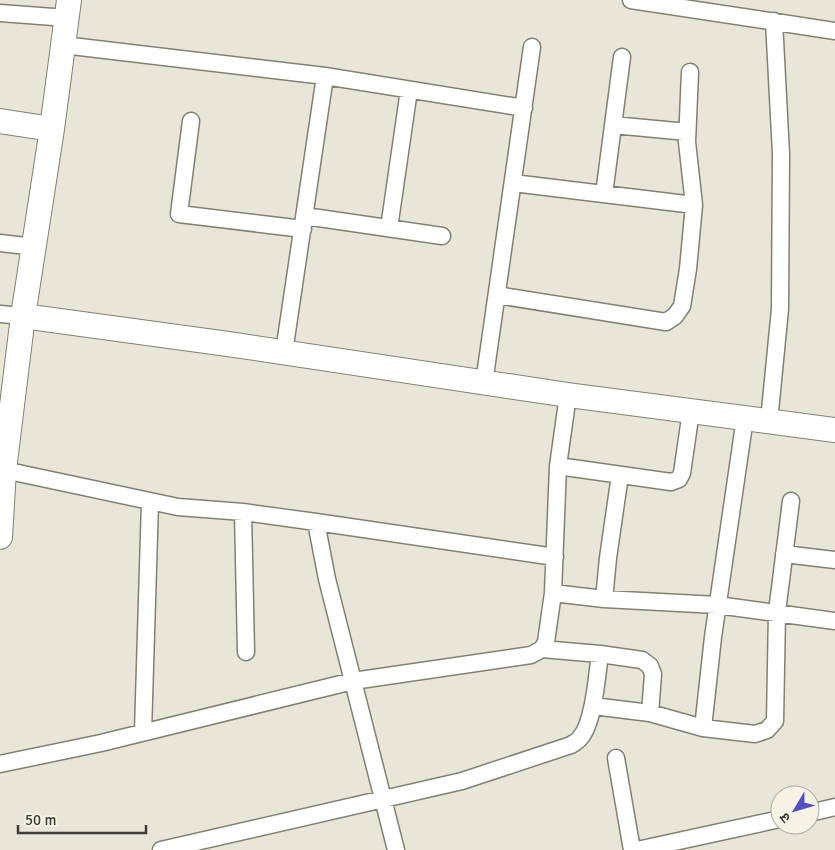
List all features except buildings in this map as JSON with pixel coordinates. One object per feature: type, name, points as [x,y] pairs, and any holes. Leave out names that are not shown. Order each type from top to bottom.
[{"type":"street","points":[[630,0],[835,30]]},
{"type":"street","points":[[0,13],[68,9],[34,247],[11,315],[0,538]]},
{"type":"street","points":[[769,422],[780,299],[781,154],[774,21]]},
{"type":"street","points":[[63,44],[326,76],[524,108]]},
{"type":"street","points":[[484,383],[532,46]]},
{"type":"street","points":[[604,194],[622,57]]},
{"type":"street","points":[[497,295],[666,322],[675,316],[682,306],[688,269],[694,205],[687,142],[690,72]]},
{"type":"street","points":[[284,352],[326,76]]},
{"type":"street","points":[[389,228],[409,90]]},
{"type":"street","points":[[0,121],[52,129]]},
{"type":"street","points":[[191,121],[179,214],[389,228],[442,236]]},
{"type":"street","points":[[613,125],[687,132]]},
{"type":"street","points":[[513,183],[694,205]]},
{"type":"street","points":[[0,243],[34,247]]},
{"type":"street","points":[[11,315],[284,352],[568,395],[835,430]]},
{"type":"street","points":[[542,650],[546,642],[553,593],[558,466],[568,395]]},
{"type":"street","points":[[558,466],[671,482],[679,479],[682,473],[691,411]]},
{"type":"street","points":[[703,728],[717,604],[745,418]]},
{"type":"street","points":[[4,470],[178,507],[243,512],[555,557]]},
{"type":"street","points":[[604,599],[620,475]]},
{"type":"street","points":[[143,732],[150,502]]},
{"type":"street","points":[[593,706],[650,713],[703,728],[756,734],[766,730],[775,721],[777,612],[790,502]]},
{"type":"street","points":[[243,512],[246,652]]},
{"type":"street","points":[[316,522],[327,579],[396,850]]},
{"type":"street","points":[[784,554],[835,560]]},
{"type":"street","points":[[553,593],[604,599],[717,604],[835,621]]},
{"type":"street","points":[[0,764],[143,732],[353,681],[531,655],[542,650],[600,654],[642,660],[650,666],[653,674],[650,713]]},
{"type":"street","points":[[161,850],[197,846],[382,799],[462,781],[571,745],[580,739],[585,731],[593,706],[600,654]]},
{"type":"street","points":[[616,758],[632,850]]},
{"type":"street","points":[[820,811],[835,807]]},
{"type":"street","points":[[637,850],[770,821]]}]
